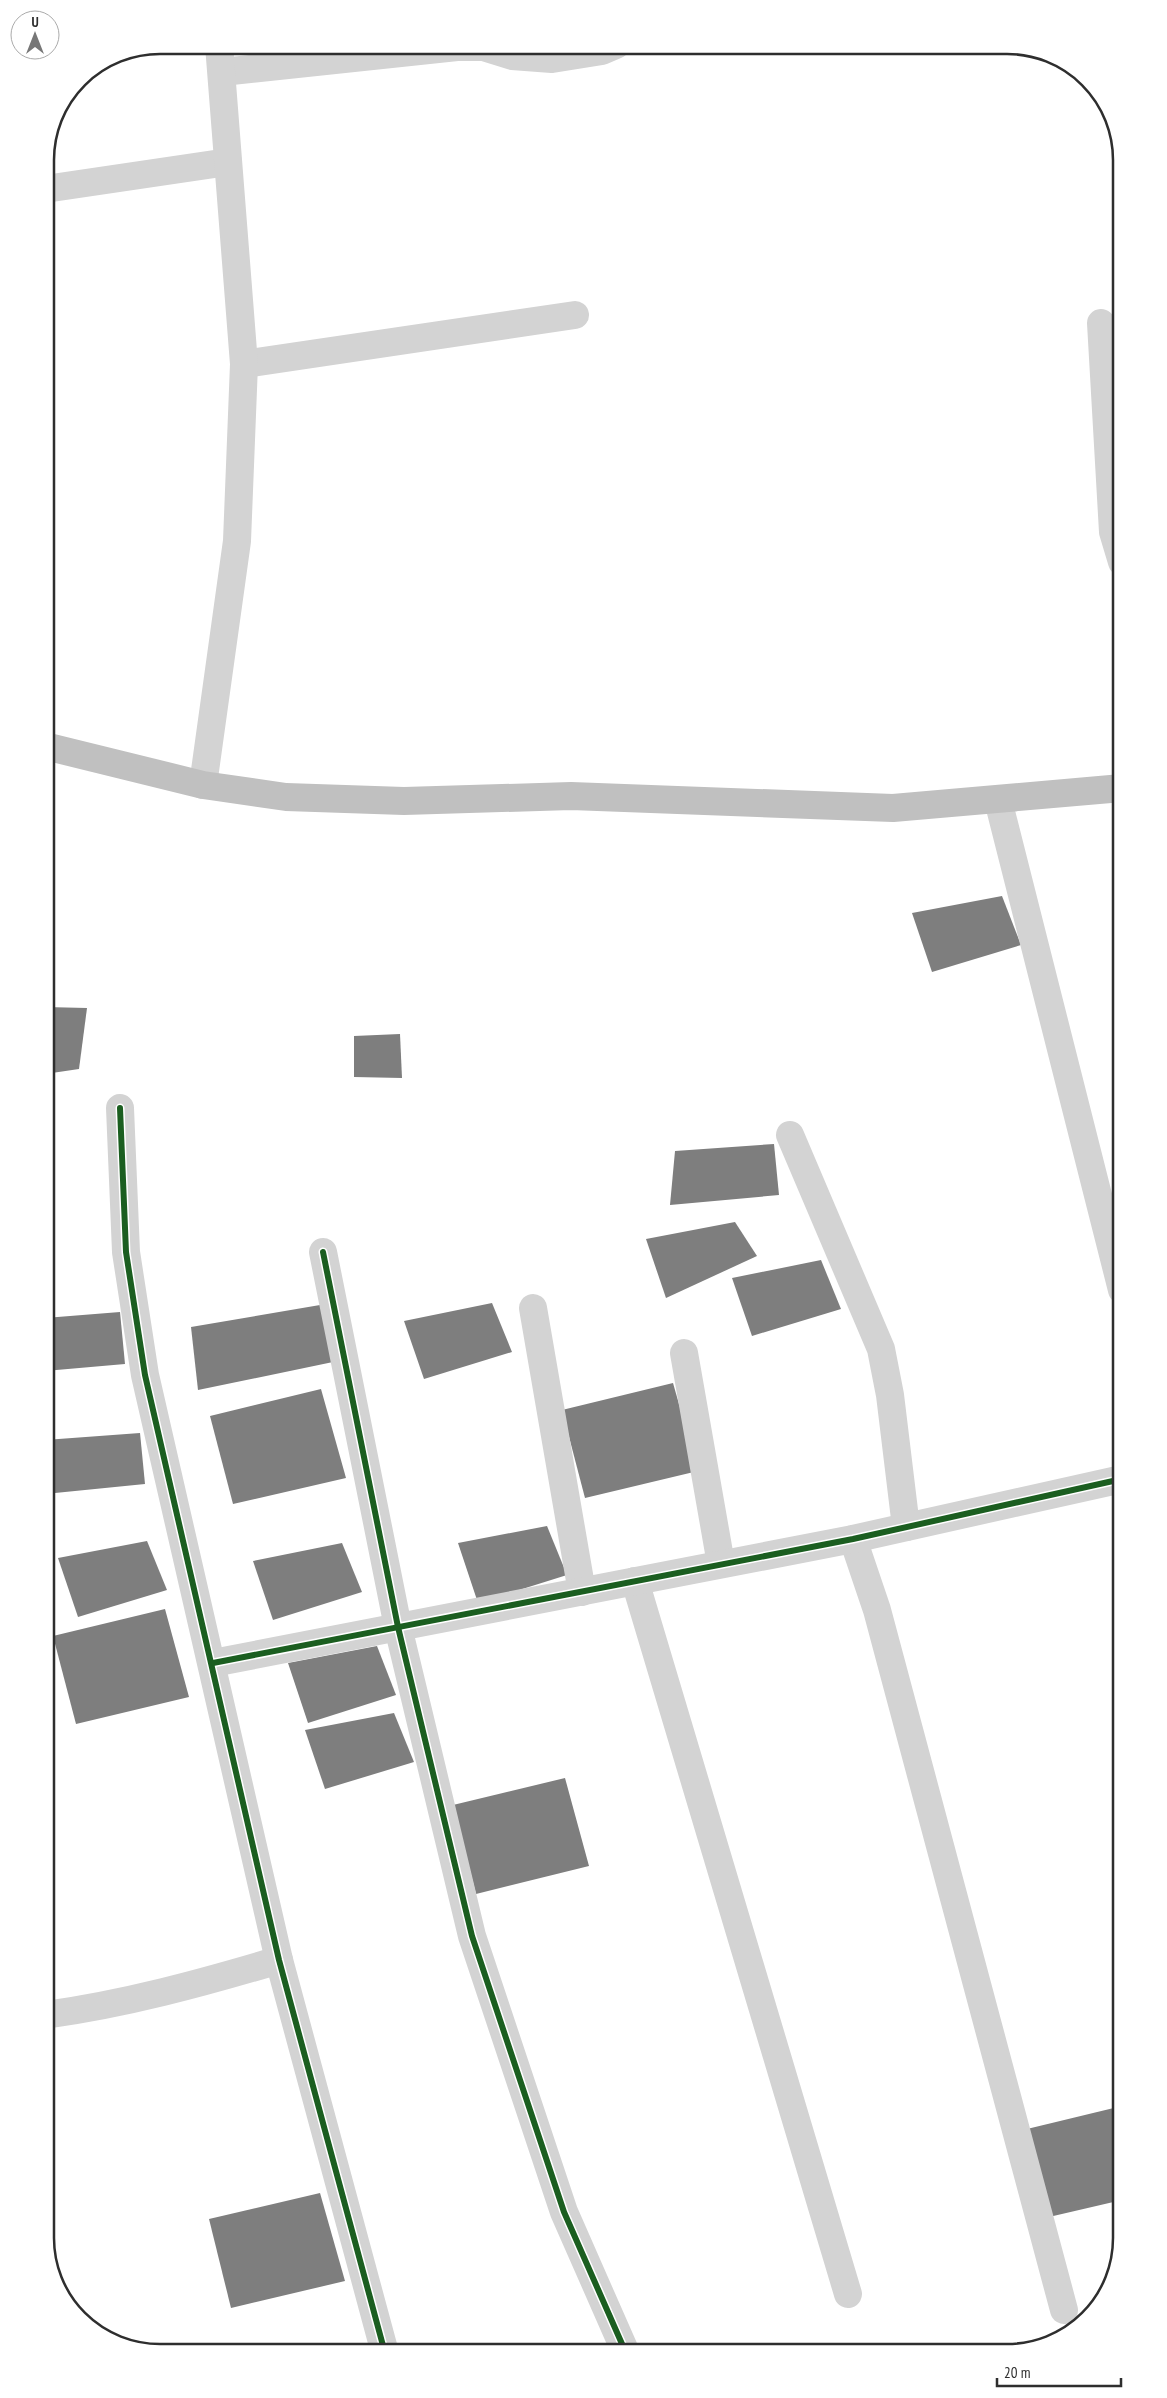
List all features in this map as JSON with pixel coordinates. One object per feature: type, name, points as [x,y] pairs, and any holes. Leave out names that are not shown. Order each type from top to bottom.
[{"type":"highway","points":[[54,748],[203,785],[286,798],[404,801],[572,796],[893,808],[1113,789]]},
{"type":"street","points":[[203,785],[237,541],[244,364],[220,54]]},
{"type":"street","points":[[222,72],[391,54]]},
{"type":"street","points":[[506,54],[552,58],[581,54]]},
{"type":"street","points":[[54,188],[228,162]]},
{"type":"street","points":[[244,364],[575,315]]},
{"type":"street","points":[[1101,324],[1113,535]]},
{"type":"street","points":[[998,800],[1113,1254]]},
{"type":"street","points":[[120,1108],[126,1252],[145,1375],[213,1663],[279,1960],[383,2344]]},
{"type":"street","points":[[790,1136],[881,1349],[890,1395],[906,1528]]},
{"type":"street","points":[[323,1252],[398,1627],[472,1936],[564,2212],[622,2344]]},
{"type":"street","points":[[533,1308],[582,1592]]},
{"type":"street","points":[[684,1353],[721,1564]]},
{"type":"street","points":[[213,1663],[853,1539],[1113,1481]]},
{"type":"street","points":[[853,1539],[877,1610],[1064,2310]]},
{"type":"street","points":[[635,1582],[848,2294]]},
{"type":"street","points":[[54,2014],[90,2009],[163,1994],[279,1960]]},
{"type":"building","points":[[1002,896],[1021,945],[932,972],[912,913]]},
{"type":"building","points":[[54,1007],[87,1008],[79,1069],[54,1073]]},
{"type":"building","points":[[400,1034],[402,1078],[354,1077],[354,1036]]},
{"type":"building","points":[[774,1144],[779,1195],[670,1205],[675,1151]]},
{"type":"building","points":[[735,1222],[757,1256],[666,1298],[646,1239]]},
{"type":"building","points":[[821,1260],[841,1309],[752,1336],[732,1278]]},
{"type":"building","points":[[492,1303],[512,1352],[424,1379],[404,1321]]},
{"type":"building","points":[[320,1305],[333,1362],[198,1390],[191,1327]]},
{"type":"building","points":[[120,1312],[125,1364],[54,1370],[54,1317]]},
{"type":"building","points":[[673,1383],[698,1471],[585,1498],[562,1410]]},
{"type":"building","points":[[321,1389],[346,1478],[233,1504],[210,1416]]},
{"type":"building","points":[[140,1433],[145,1484],[54,1493],[54,1439]]},
{"type":"building","points":[[547,1526],[567,1575],[478,1603],[458,1543]]},
{"type":"building","points":[[147,1541],[167,1590],[78,1617],[58,1558]]},
{"type":"building","points":[[342,1543],[362,1592],[273,1620],[253,1561]]},
{"type":"building","points":[[165,1609],[189,1697],[76,1724],[54,1636]]},
{"type":"building","points":[[377,1646],[396,1695],[308,1723],[288,1663]]},
{"type":"building","points":[[394,1713],[414,1762],[325,1789],[305,1730]]},
{"type":"building","points":[[565,1778],[589,1866],[476,1894],[453,1805]]},
{"type":"building","points":[[1113,2108],[1113,2202],[1049,2217],[1027,2129]]},
{"type":"building","points":[[320,2193],[345,2281],[231,2308],[209,2219]]},
{"type":"cycle path","points":[[120,1108],[126,1252],[145,1375],[279,1960],[383,2344]]},
{"type":"cycle path","points":[[323,1252],[398,1627],[472,1936],[564,2212],[622,2344]]},
{"type":"cycle path","points":[[213,1663],[853,1539],[1113,1481]]}]
